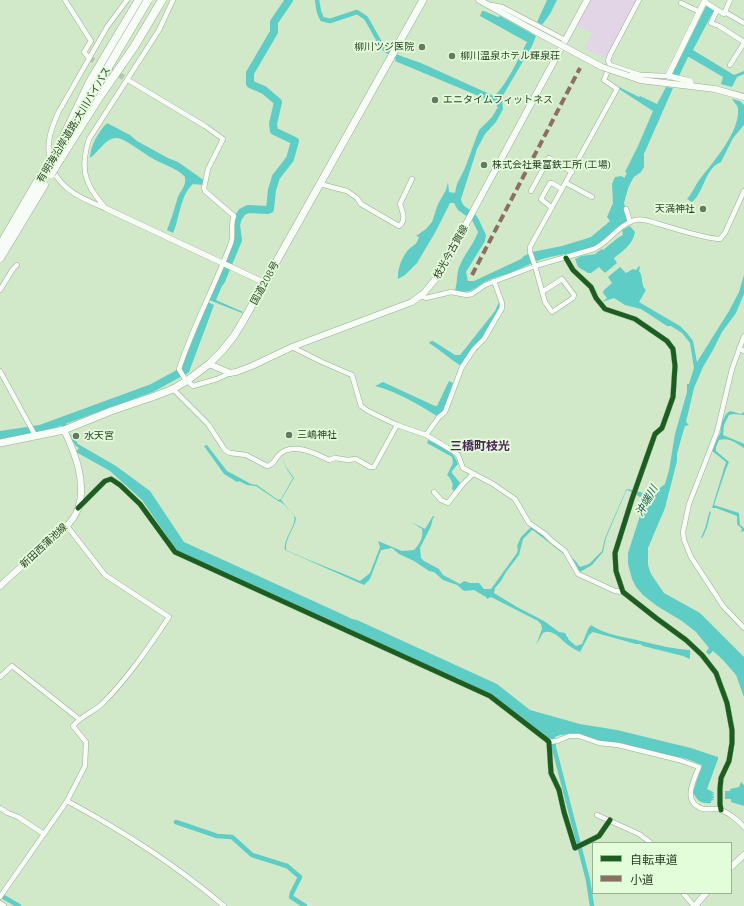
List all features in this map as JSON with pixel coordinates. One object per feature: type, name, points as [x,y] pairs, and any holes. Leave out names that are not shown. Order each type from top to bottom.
[{"type":"highway","points":[[62,140],[91,80],[139,0]]},
{"type":"highway","name":"有明海沿岸道路;大川バイパス","points":[[0,246],[41,182],[54,153],[146,0]]},
{"type":"highway","name":"有明海沿岸道路;大川バイパス","points":[[0,250],[146,0]]},
{"type":"highway","points":[[0,258],[41,182],[60,159],[94,105],[134,47],[162,0]]},
{"type":"highway","name":"国道208号","points":[[0,442],[64,430],[111,411],[155,396],[172,389],[187,380],[209,364],[222,351],[234,336],[265,283],[423,0]]},
{"type":"main road","points":[[479,0],[534,27],[602,67],[640,80],[715,89],[744,97]]},
{"type":"main road","name":"枝光今古賀線","points":[[230,373],[252,366],[292,347],[412,302],[421,296],[431,286],[468,221],[587,0]]},
{"type":"main road","points":[[209,364],[230,373]]},
{"type":"main road","name":"新田西蒲池線","points":[[0,586],[67,526],[78,508],[80,485],[77,463],[64,430]]},
{"type":"main road","points":[[732,866],[744,855]]},
{"type":"main road","points":[[694,906],[705,894]]},
{"type":"street","points":[[65,0],[91,41],[84,52],[89,58]]},
{"type":"street","points":[[127,0],[107,28],[58,113],[48,141],[48,155],[52,169],[59,182],[79,196],[265,283]]},
{"type":"street","points":[[107,209],[95,196],[88,184],[84,170],[84,153],[89,139],[159,30],[173,0]]},
{"type":"street","points":[[542,292],[562,279],[574,295],[573,298],[552,312],[545,302],[542,292],[535,266],[530,252],[530,247],[617,89],[604,80],[610,65],[608,61],[639,0]]},
{"type":"street","points":[[725,12],[730,0]]},
{"type":"street","points":[[669,77],[705,1],[724,14],[725,12],[744,23]]},
{"type":"street","points":[[681,3],[700,12]]},
{"type":"street","points":[[716,9],[711,22],[744,42],[730,65]]},
{"type":"street","points":[[534,27],[542,28],[565,40]]},
{"type":"street","points":[[610,65],[640,75],[678,78],[690,81],[692,86]]},
{"type":"street","points":[[128,80],[205,126],[223,139],[208,169],[204,188],[205,191],[234,216],[231,226],[232,241],[179,369],[193,386],[217,379],[230,373]]},
{"type":"street","points":[[531,191],[549,158],[572,172]]},
{"type":"street","points":[[320,184],[346,191],[357,198],[361,204],[399,226],[402,224],[403,220],[400,204],[412,179]]},
{"type":"street","points":[[552,208],[541,199],[550,183],[562,189]]},
{"type":"street","points":[[566,183],[592,197]]},
{"type":"street","points":[[421,296],[426,298],[451,292],[467,295],[494,281],[535,266],[589,252],[601,246],[619,229],[635,220],[645,220],[687,232],[720,239],[725,234],[744,191]]},
{"type":"street","points":[[626,209],[630,222]]},
{"type":"street","points":[[566,258],[573,270],[591,287],[596,298],[605,309],[634,320],[667,341],[673,349],[675,366],[673,397],[662,428],[655,434],[632,499],[615,553],[616,571],[623,592],[686,640],[702,655],[716,673],[727,703],[732,730],[732,743],[729,761],[721,778],[721,810]]},
{"type":"street","points":[[0,290],[17,265]]},
{"type":"street","points":[[426,435],[439,417],[445,412],[462,367],[484,339],[502,308],[502,303],[494,281]]},
{"type":"street","points":[[744,336],[732,369],[717,432],[689,504],[683,532],[684,540],[691,557],[723,606],[744,628]]},
{"type":"street","points":[[292,347],[352,375],[361,406],[397,425],[426,435],[453,451],[458,455],[463,468],[493,484],[515,499],[529,523],[566,551],[578,574],[615,591],[623,592]]},
{"type":"street","points":[[739,348],[744,351]]},
{"type":"street","points":[[0,371],[34,436]]},
{"type":"street","points":[[172,389],[208,424],[225,450],[230,453],[246,455],[266,466],[272,465],[280,454],[295,448],[316,454],[329,460],[334,458],[348,460],[356,459],[370,467],[374,467],[397,425]]},
{"type":"street","points":[[434,492],[441,500],[448,503],[473,474]]},
{"type":"street","points":[[78,508],[105,481],[111,479],[120,485],[140,504],[175,552],[490,696],[550,742],[569,736],[579,736],[599,743],[618,745],[699,766],[690,790],[691,798],[695,804],[702,809],[721,810],[744,827]]},
{"type":"street","points":[[0,897],[67,801],[85,766],[86,742],[73,726],[79,719],[101,705],[106,700],[140,661],[169,617],[105,575],[67,526]]},
{"type":"street","points":[[0,677],[12,666],[79,719]]},
{"type":"street","points":[[550,742],[551,773],[559,790],[575,848],[599,836],[610,820]]},
{"type":"street","points":[[67,801],[133,839],[159,856],[224,906]]},
{"type":"street","points":[[0,808],[44,834]]},
{"type":"street","points":[[597,814],[639,834],[650,842]]},
{"type":"street","points":[[684,894],[694,906]]},
{"type":"shaded area","points":[[590,0],[636,0],[607,59],[584,48],[592,33],[576,25]]},
{"type":"water","points":[[547,0],[557,0],[550,14],[542,25],[537,22]]},
{"type":"water","points":[[706,6],[714,10],[693,50],[734,75],[744,71],[744,74],[737,77],[732,87],[721,84],[723,77],[689,57],[679,76],[672,74]]},
{"type":"water","points":[[482,11],[498,17],[500,16],[536,36],[532,46],[502,97],[503,109],[496,122],[485,134],[477,149],[461,199],[463,204],[476,215],[486,235],[485,241],[466,272],[468,281],[474,281],[521,259],[532,252],[562,246],[591,237],[610,221],[607,217],[613,203],[612,184],[615,177],[621,176],[630,181],[624,203],[628,220],[605,241],[591,249],[542,259],[484,282],[473,290],[461,292],[455,290],[457,274],[464,256],[478,232],[472,220],[458,210],[454,203],[450,203],[436,231],[417,263],[405,275],[398,279],[398,272],[404,255],[415,244],[419,237],[416,236],[426,229],[432,222],[448,182],[449,192],[455,193],[457,184],[465,168],[479,130],[492,117],[498,107],[493,102],[395,61],[398,55],[421,63],[494,96],[504,85],[527,42],[480,16]]},
{"type":"water","points":[[619,87],[657,104],[666,87],[673,88],[644,154],[644,167],[641,172],[634,177],[625,172],[653,111],[619,89]]},
{"type":"water","points":[[732,99],[740,101],[744,105],[744,125],[733,138],[721,162],[715,165],[711,170],[700,192],[692,202],[687,199],[698,181],[725,146],[735,127],[738,109],[737,105]]},
{"type":"water","points":[[107,123],[130,135],[137,141],[178,162],[205,181],[203,185],[193,184],[185,194],[173,233],[167,230],[178,197],[185,184],[185,177],[174,168],[156,160],[125,141],[117,138],[109,140],[90,158],[90,153],[96,139]]},
{"type":"water","points":[[630,226],[635,232],[632,240],[621,253],[614,258],[617,263],[605,273],[599,267],[591,273],[588,273],[578,267],[575,259],[581,256],[596,254],[602,249],[603,250],[623,235],[622,230]]},
{"type":"water","name":"沖端川","points":[[639,266],[643,286],[646,290],[639,302],[680,326],[687,333],[693,341],[697,362],[729,311],[739,292],[744,275],[744,294],[736,313],[722,332],[703,367],[694,388],[686,422],[689,425],[685,426],[683,432],[665,508],[648,548],[648,565],[651,574],[664,593],[700,613],[744,657],[744,697],[736,675],[713,651],[709,655],[706,652],[709,648],[696,632],[682,621],[657,606],[643,595],[636,587],[628,564],[628,553],[645,500],[628,490],[626,491],[606,538],[603,552],[592,565],[580,572],[574,561],[567,559],[565,555],[532,530],[523,539],[519,555],[495,588],[494,593],[544,621],[559,632],[565,633],[569,640],[576,646],[582,644],[591,625],[615,635],[666,647],[690,650],[690,659],[593,632],[589,635],[580,652],[557,635],[550,632],[543,633],[536,645],[542,629],[541,624],[538,621],[491,597],[487,599],[474,590],[464,591],[457,585],[443,580],[434,572],[429,571],[414,561],[399,554],[392,548],[381,550],[370,579],[364,585],[285,550],[286,541],[294,524],[294,515],[296,518],[295,522],[287,541],[286,550],[360,581],[370,573],[380,547],[378,541],[402,551],[414,550],[421,541],[422,529],[411,522],[425,529],[433,516],[435,517],[433,518],[431,526],[420,548],[421,558],[439,569],[443,575],[460,584],[464,581],[479,583],[484,589],[491,589],[517,553],[517,546],[521,537],[531,527],[536,529],[569,558],[574,560],[580,567],[589,564],[602,551],[605,538],[626,490],[628,489],[648,494],[653,493],[665,484],[675,434],[687,392],[687,384],[689,384],[694,368],[690,343],[682,333],[671,326],[667,326],[641,309],[625,305],[614,298],[602,302],[607,298],[603,293],[604,290],[612,283],[608,277],[620,267],[626,273],[633,269],[636,270]]},
{"type":"water","points":[[222,270],[228,272],[216,300],[243,312],[242,313],[209,300]]},
{"type":"water","points":[[208,302],[214,305],[189,372],[185,375],[181,369]]},
{"type":"water","points":[[499,302],[499,308],[485,336],[473,347],[461,366],[429,343],[433,341],[455,355],[460,355],[495,311]]},
{"type":"water","points":[[449,381],[453,383],[443,412],[437,416],[399,395],[375,386],[383,382],[437,406]]},
{"type":"water","points":[[730,411],[741,414],[744,412],[744,415],[729,415],[724,425],[723,435],[744,444],[744,448],[735,442],[726,439],[719,440],[716,451],[729,462],[714,505],[739,513],[740,525],[744,528],[744,531],[741,532],[742,529],[737,524],[737,516],[716,508],[712,508],[726,462],[711,450],[720,434],[722,422],[726,414]]},
{"type":"water","points":[[72,434],[78,444],[116,466],[150,491],[184,542],[497,684],[530,710],[580,724],[617,730],[691,748],[718,757],[707,789],[714,793],[711,793],[714,795],[711,796],[714,796],[714,798],[711,798],[714,799],[711,803],[702,802],[696,798],[693,792],[702,765],[679,757],[601,742],[571,734],[560,735],[550,739],[492,695],[461,681],[459,678],[177,551],[142,500],[110,471],[76,452],[79,448],[69,436]]},
{"type":"water","points":[[428,440],[450,451],[456,459],[458,464],[452,473],[461,484],[454,491],[452,489],[452,482],[447,475],[453,463],[452,457],[427,443]]},
{"type":"water","points":[[207,445],[227,471],[251,484],[257,485],[278,500],[281,499],[293,478],[286,468],[282,454],[286,467],[294,478],[281,500],[290,511],[282,503],[256,486],[247,485],[239,481],[237,482],[224,474],[204,446]]},
{"type":"water","points":[[741,782],[744,785],[744,806],[731,802],[731,799],[725,799],[725,791],[730,791],[730,789],[739,787]]},
{"type":"waterway","points":[[221,281],[238,240],[236,225],[238,218],[242,212],[248,209],[270,209],[272,190],[276,177],[290,159],[295,141],[274,131],[273,124],[278,102],[264,90],[250,84],[250,73],[274,32],[274,22],[289,0]]},
{"type":"waterway","points":[[317,0],[322,19],[330,21],[357,12],[366,18],[383,48],[402,60]]},
{"type":"waterway","points":[[623,189],[635,166]]},
{"type":"waterway","points":[[0,435],[40,429],[152,388],[185,370],[186,367]]},
{"type":"waterway","points":[[702,537],[710,512]]},
{"type":"waterway","points":[[553,739],[588,880],[592,906]]},
{"type":"waterway","points":[[176,822],[217,836],[232,837],[252,855],[287,866],[300,877],[291,897],[305,906]]},
{"type":"waterway","points":[[0,895],[19,906]]},
{"type":"tunnel","points":[[89,58],[128,80]]},
{"type":"marked path","points":[[472,275],[580,68]]},
{"type":"cycle path","points":[[566,258],[573,270],[591,287],[596,298],[605,309],[635,319],[667,341],[673,349],[675,366],[673,397],[662,428],[655,434],[632,499],[615,553],[616,571],[623,592],[686,640],[702,655],[716,673],[727,703],[732,730],[732,743],[729,761],[721,778],[721,810]]},
{"type":"cycle path","points":[[78,508],[105,481],[111,479],[120,485],[140,504],[175,552],[490,696],[549,742],[551,773],[559,790],[575,848],[599,836],[610,820]]},
{"type":"place","name":"柳川ツジ医院","points":[[422,47]]},
{"type":"place","name":"柳川温泉ホテル輝泉荘","points":[[452,56]]},
{"type":"place","name":"エニタイムフィットネス","points":[[435,100]]},
{"type":"place","name":"株式会社乗富鉄工所 (工場)","points":[[484,165]]},
{"type":"place","name":"天満神社","points":[[703,209]]},
{"type":"place","name":"三嶋神社","points":[[289,435]]},
{"type":"place","name":"水天宮","points":[[76,436]]},
{"type":"district","name":"三橋町枝光","points":[[480,447]]}]
